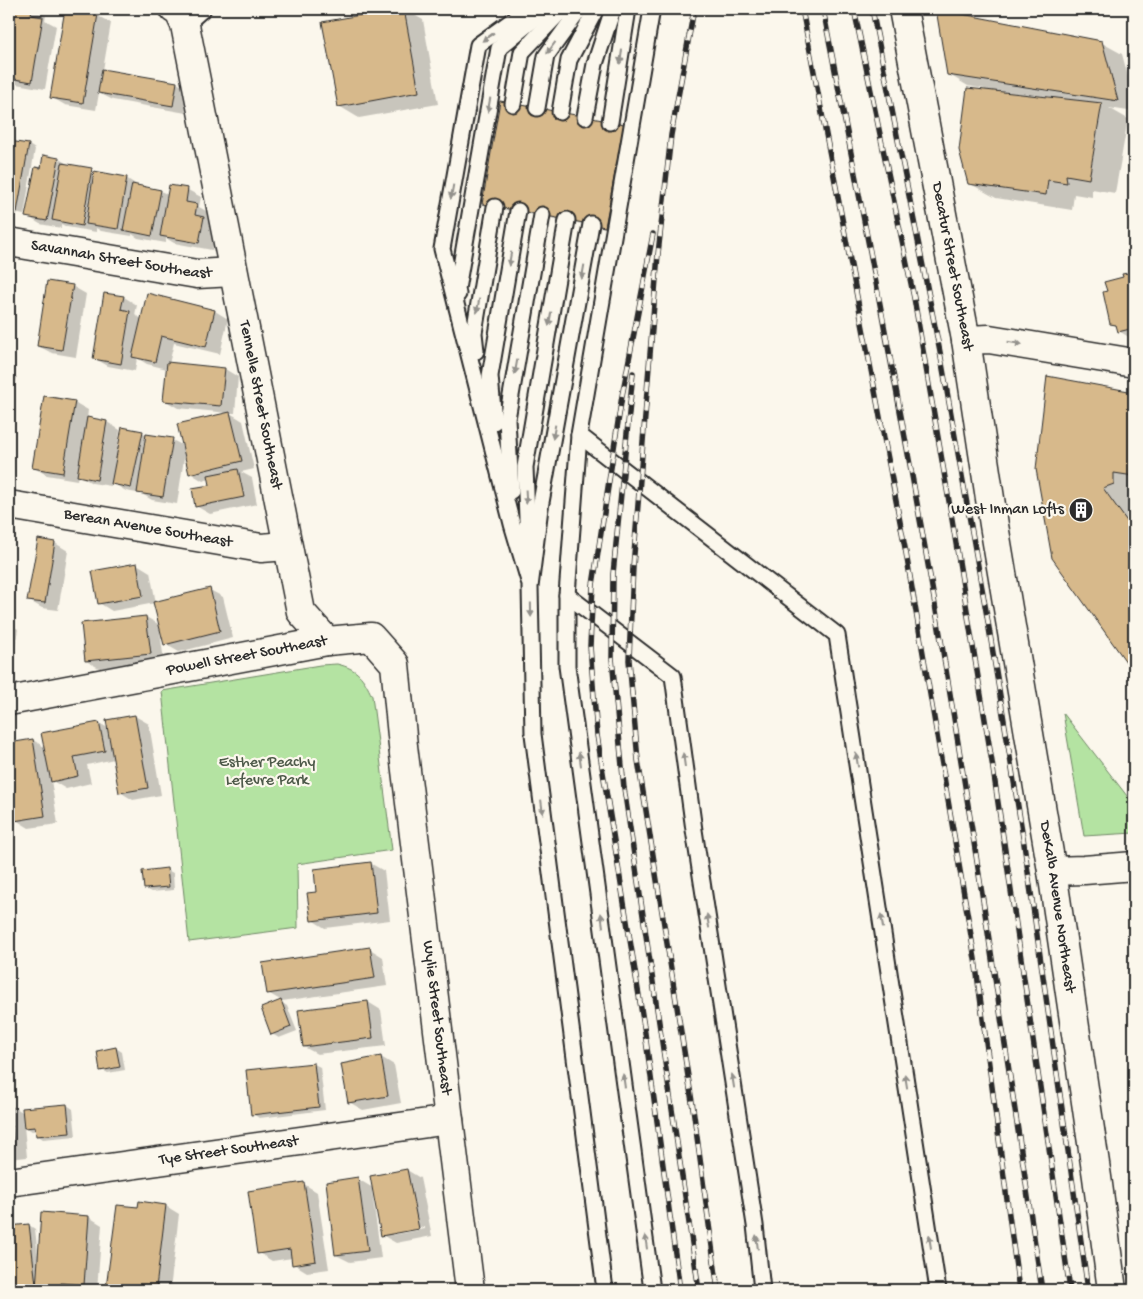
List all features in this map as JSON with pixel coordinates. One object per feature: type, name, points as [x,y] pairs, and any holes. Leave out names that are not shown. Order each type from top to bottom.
[{"type":"street","name":"Decatur Street Southeast","points":[[904,9],[966,340],[994,525]]},
{"type":"street","name":"Tennelle Street Southeast","points":[[187,14],[233,272],[300,612],[327,641]]},
{"type":"street","name":"Savannah Street Southeast","points":[[9,242],[197,274],[233,272]]},
{"type":"street","points":[[966,340],[989,338],[1134,363]]},
{"type":"street","name":"Berean Avenue Southeast","points":[[9,505],[261,548],[287,546]]},
{"type":"street","name":"DeKalb Avenue Northeast","points":[[994,525],[1052,871],[1112,1290]]},
{"type":"street","name":"Powell Street Southeast","points":[[9,701],[327,641],[372,636],[394,664],[403,746]]},
{"type":"street","name":"Wylie Street Southeast","points":[[403,746],[470,1290]]},
{"type":"street","points":[[1052,871],[1134,866]]},
{"type":"street","name":"Tye Street Southeast","points":[[9,1182],[449,1120]]},
{"type":"lane","points":[[528,9],[478,45],[442,249],[512,524],[530,587]]},
{"type":"lane","points":[[468,352],[457,289],[500,48],[546,9]]},
{"type":"lane","points":[[514,104],[522,52],[563,9]]},
{"type":"lane","points":[[536,108],[546,56],[580,9]]},
{"type":"lane","points":[[560,112],[569,60],[596,9]]},
{"type":"lane","points":[[585,117],[595,64],[613,9]]},
{"type":"lane","points":[[610,122],[628,9]]},
{"type":"lane","points":[[652,9],[579,436],[567,594],[567,666],[652,1290]]},
{"type":"lane","points":[[483,408],[474,333],[495,207]]},
{"type":"lane","points":[[497,464],[490,376],[518,211]]},
{"type":"lane","points":[[512,524],[507,419],[542,215]]},
{"type":"lane","points":[[567,220],[525,467],[533,734],[604,1290]]},
{"type":"lane","points":[[530,587],[540,508],[591,224]]},
{"type":"lane","points":[[579,436],[837,634],[938,1290]]},
{"type":"lane","points":[[567,594],[673,676],[762,1290]]},
{"type":"green space","name":"Esther Peachy Lefevre Park","points":[[337,664],[355,671],[366,684],[372,696],[392,850],[297,864],[298,928],[189,942],[162,691],[320,665]]},
{"type":"green space","points":[[1063,713],[1134,805],[1134,833],[1084,836]]},
{"type":"building","points":[[13,9],[32,9],[31,15],[43,17],[32,82],[9,78],[9,35]]},
{"type":"building","points":[[65,9],[98,14],[83,103],[50,98]]},
{"type":"building","points":[[393,9],[404,9],[419,92],[338,107],[322,22]]},
{"type":"building","points":[[936,9],[1102,41],[1118,101],[947,75]]},
{"type":"building","points":[[102,69],[177,82],[173,106],[98,93]]},
{"type":"building","points":[[967,88],[1102,103],[1089,179],[1066,175],[1067,183],[1048,180],[1046,195],[968,184],[959,150]]},
{"type":"building","points":[[500,101],[624,124],[605,227],[482,204]]},
{"type":"building","points":[[9,141],[29,144],[17,212],[9,210]]},
{"type":"building","points":[[43,155],[59,158],[47,221],[25,217],[35,167],[41,168]]},
{"type":"building","points":[[62,163],[92,168],[82,226],[52,220]]},
{"type":"building","points":[[94,171],[127,177],[118,229],[86,224]]},
{"type":"building","points":[[132,184],[161,190],[152,236],[123,230]]},
{"type":"building","points":[[169,185],[188,188],[186,202],[197,204],[195,215],[204,217],[199,243],[160,236]]},
{"type":"building","points":[[1134,272],[1134,328],[1118,332],[1116,325],[1110,324],[1103,292],[1107,291],[1104,282],[1123,277],[1122,274]]},
{"type":"building","points":[[47,281],[73,285],[62,350],[37,346]]},
{"type":"building","points":[[104,293],[124,296],[121,309],[130,311],[121,364],[93,359]]},
{"type":"building","points":[[147,293],[215,310],[206,347],[161,336],[155,362],[132,357]]},
{"type":"building","points":[[167,362],[225,368],[221,406],[163,401]]},
{"type":"building","name":"West Inman Lofts","points":[[1047,376],[1134,392],[1134,476],[1114,473],[1114,484],[1103,488],[1134,531],[1134,673],[1052,558],[1036,469]]},
{"type":"building","points":[[44,396],[75,401],[63,473],[32,468]]},
{"type":"building","points":[[230,412],[242,461],[189,474],[177,424]]},
{"type":"building","points":[[87,417],[107,421],[97,480],[77,476]]},
{"type":"building","points":[[122,427],[143,431],[131,488],[111,484]]},
{"type":"building","points":[[146,434],[173,438],[163,497],[137,493]]},
{"type":"building","points":[[238,469],[244,497],[195,507],[192,488],[210,485],[208,475]]},
{"type":"building","points":[[38,539],[55,542],[45,603],[27,601]]},
{"type":"building","points":[[137,563],[143,596],[98,604],[92,571]]},
{"type":"building","points":[[210,588],[220,631],[164,645],[153,602]]},
{"type":"building","points":[[146,616],[151,654],[85,661],[81,623]]},
{"type":"building","points":[[135,715],[148,788],[119,793],[106,720]]},
{"type":"building","points":[[99,722],[105,751],[74,757],[78,776],[51,782],[41,733]]},
{"type":"building","points":[[33,739],[45,816],[14,821],[9,786],[9,743]]},
{"type":"building","points":[[371,862],[377,913],[311,921],[307,893],[316,892],[314,869]]},
{"type":"building","points":[[167,868],[169,887],[144,889],[142,871]]},
{"type":"building","points":[[370,947],[375,978],[267,994],[262,963]]},
{"type":"building","points":[[281,1000],[291,1027],[271,1035],[261,1008]]},
{"type":"building","points":[[368,1001],[373,1038],[303,1047],[298,1010]]},
{"type":"building","points":[[116,1047],[120,1067],[100,1071],[97,1051]]},
{"type":"building","points":[[381,1056],[388,1096],[348,1103],[341,1064]]},
{"type":"building","points":[[314,1063],[319,1107],[251,1115],[246,1070]]},
{"type":"building","points":[[9,1103],[14,1150],[9,1151]]},
{"type":"building","points":[[67,1104],[70,1133],[36,1136],[35,1127],[24,1128],[22,1108]]},
{"type":"building","points":[[407,1169],[419,1229],[381,1236],[370,1176]]},
{"type":"building","points":[[358,1177],[368,1251],[335,1255],[326,1182]]},
{"type":"building","points":[[304,1182],[316,1261],[292,1265],[290,1249],[257,1254],[248,1191]]},
{"type":"building","points":[[139,1201],[166,1205],[156,1288],[136,1286],[136,1290],[106,1288],[117,1205],[138,1207]]},
{"type":"building","points":[[41,1212],[89,1216],[84,1285],[61,1283],[60,1290],[36,1290]]},
{"type":"building","points":[[29,1224],[36,1285],[9,1288],[9,1226]]},
{"type":"railway","points":[[694,9],[671,135],[658,254],[633,567],[629,660],[638,760],[693,1108],[718,1290]]},
{"type":"railway","points":[[802,9],[906,553],[975,959],[1019,1290]]},
{"type":"railway","points":[[823,9],[866,228],[948,680],[1042,1290]]},
{"type":"railway","points":[[854,9],[914,298],[950,507],[992,762],[1070,1290]]},
{"type":"railway","points":[[872,9],[940,352],[988,622],[1023,837],[1088,1290]]},
{"type":"railway","points":[[653,234],[622,396],[593,585],[590,646],[597,735],[645,1033],[680,1290]]},
{"type":"railway","points":[[633,373],[613,574],[612,658],[624,788],[699,1290]]},
{"type":"place","name":"West Inman Lofts","points":[[1081,510]]}]
